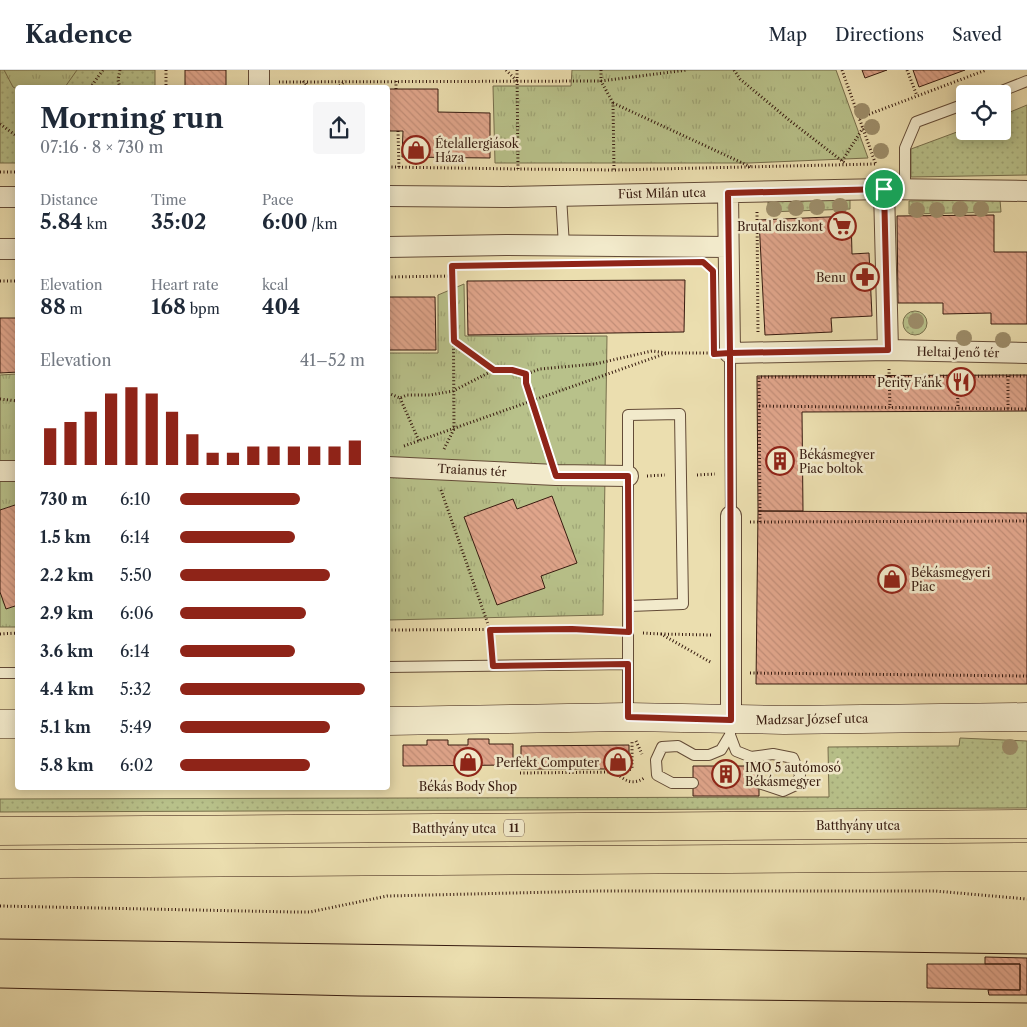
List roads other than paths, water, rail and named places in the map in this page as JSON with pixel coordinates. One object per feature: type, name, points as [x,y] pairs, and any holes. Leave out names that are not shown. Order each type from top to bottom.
[{"type":"main road","name":"Batthyány utca","points":[[0,831],[1027,824]]},
{"type":"main road","points":[[0,864],[1027,857]]},
{"type":"street","name":"Füst Milán utca","points":[[390,196],[561,196],[884,189],[1027,191]]},
{"type":"street","points":[[884,189],[888,358]]},
{"type":"street","points":[[719,350],[728,247],[728,193]]},
{"type":"street","points":[[0,197],[15,197]]},
{"type":"street","points":[[390,247],[728,247]]},
{"type":"street","points":[[0,249],[15,249]]},
{"type":"street","name":"Heltai Jenő tér","points":[[719,350],[888,358],[1027,353]]},
{"type":"street","name":"Traianus tér","points":[[391,458],[434,468],[556,476],[628,476]]},
{"type":"street","points":[[0,471],[15,471]]},
{"type":"street","points":[[730,727],[732,674],[731,516]]},
{"type":"street","name":"Madzsar József utca","points":[[390,721],[628,717],[730,727],[1027,717]]},
{"type":"street","points":[[0,724],[15,724]]},
{"type":"lane","points":[[1011,87],[1027,81]]},
{"type":"lane","points":[[905,190],[905,148],[916,122],[956,107]]},
{"type":"lane","points":[[561,196],[564,246]]},
{"type":"lane","points":[[719,350],[731,516]]},
{"type":"lane","points":[[628,717],[630,606],[628,415],[680,414],[683,604],[630,606]]},
{"type":"lane","points":[[390,667],[628,664]]},
{"type":"lane","points":[[0,673],[15,673]]},
{"type":"lane","points":[[693,782],[672,783],[657,775],[656,760],[662,746],[678,746],[694,755],[709,755],[721,750],[730,727]]},
{"type":"lane","points":[[730,727],[736,751],[751,757],[773,754],[793,758],[800,775],[796,785],[783,791],[759,783]]},
{"type":"tram line","points":[[0,939],[1027,954]]},
{"type":"tram line","points":[[0,988],[359,996],[1027,1003]]},
{"type":"place","name":"Ételallergiások Háza","points":[[416,150]]},
{"type":"place","name":"Brutal diszkont","points":[[842,226]]},
{"type":"place","name":"Benu","points":[[865,277]]},
{"type":"place","name":"Perity Fánk","points":[[961,382]]},
{"type":"place","name":"Békásmegyer Piac boltok","points":[[780,461]]},
{"type":"place","name":"Békásmegyeri Piac","points":[[892,579]]},
{"type":"place","name":"Békás Body Shop","points":[[468,762]]},
{"type":"place","name":"Perfekt Computer","points":[[618,762]]},
{"type":"place","name":"IMO 5 autómosó Békásmegyer","points":[[726,774]]}]
